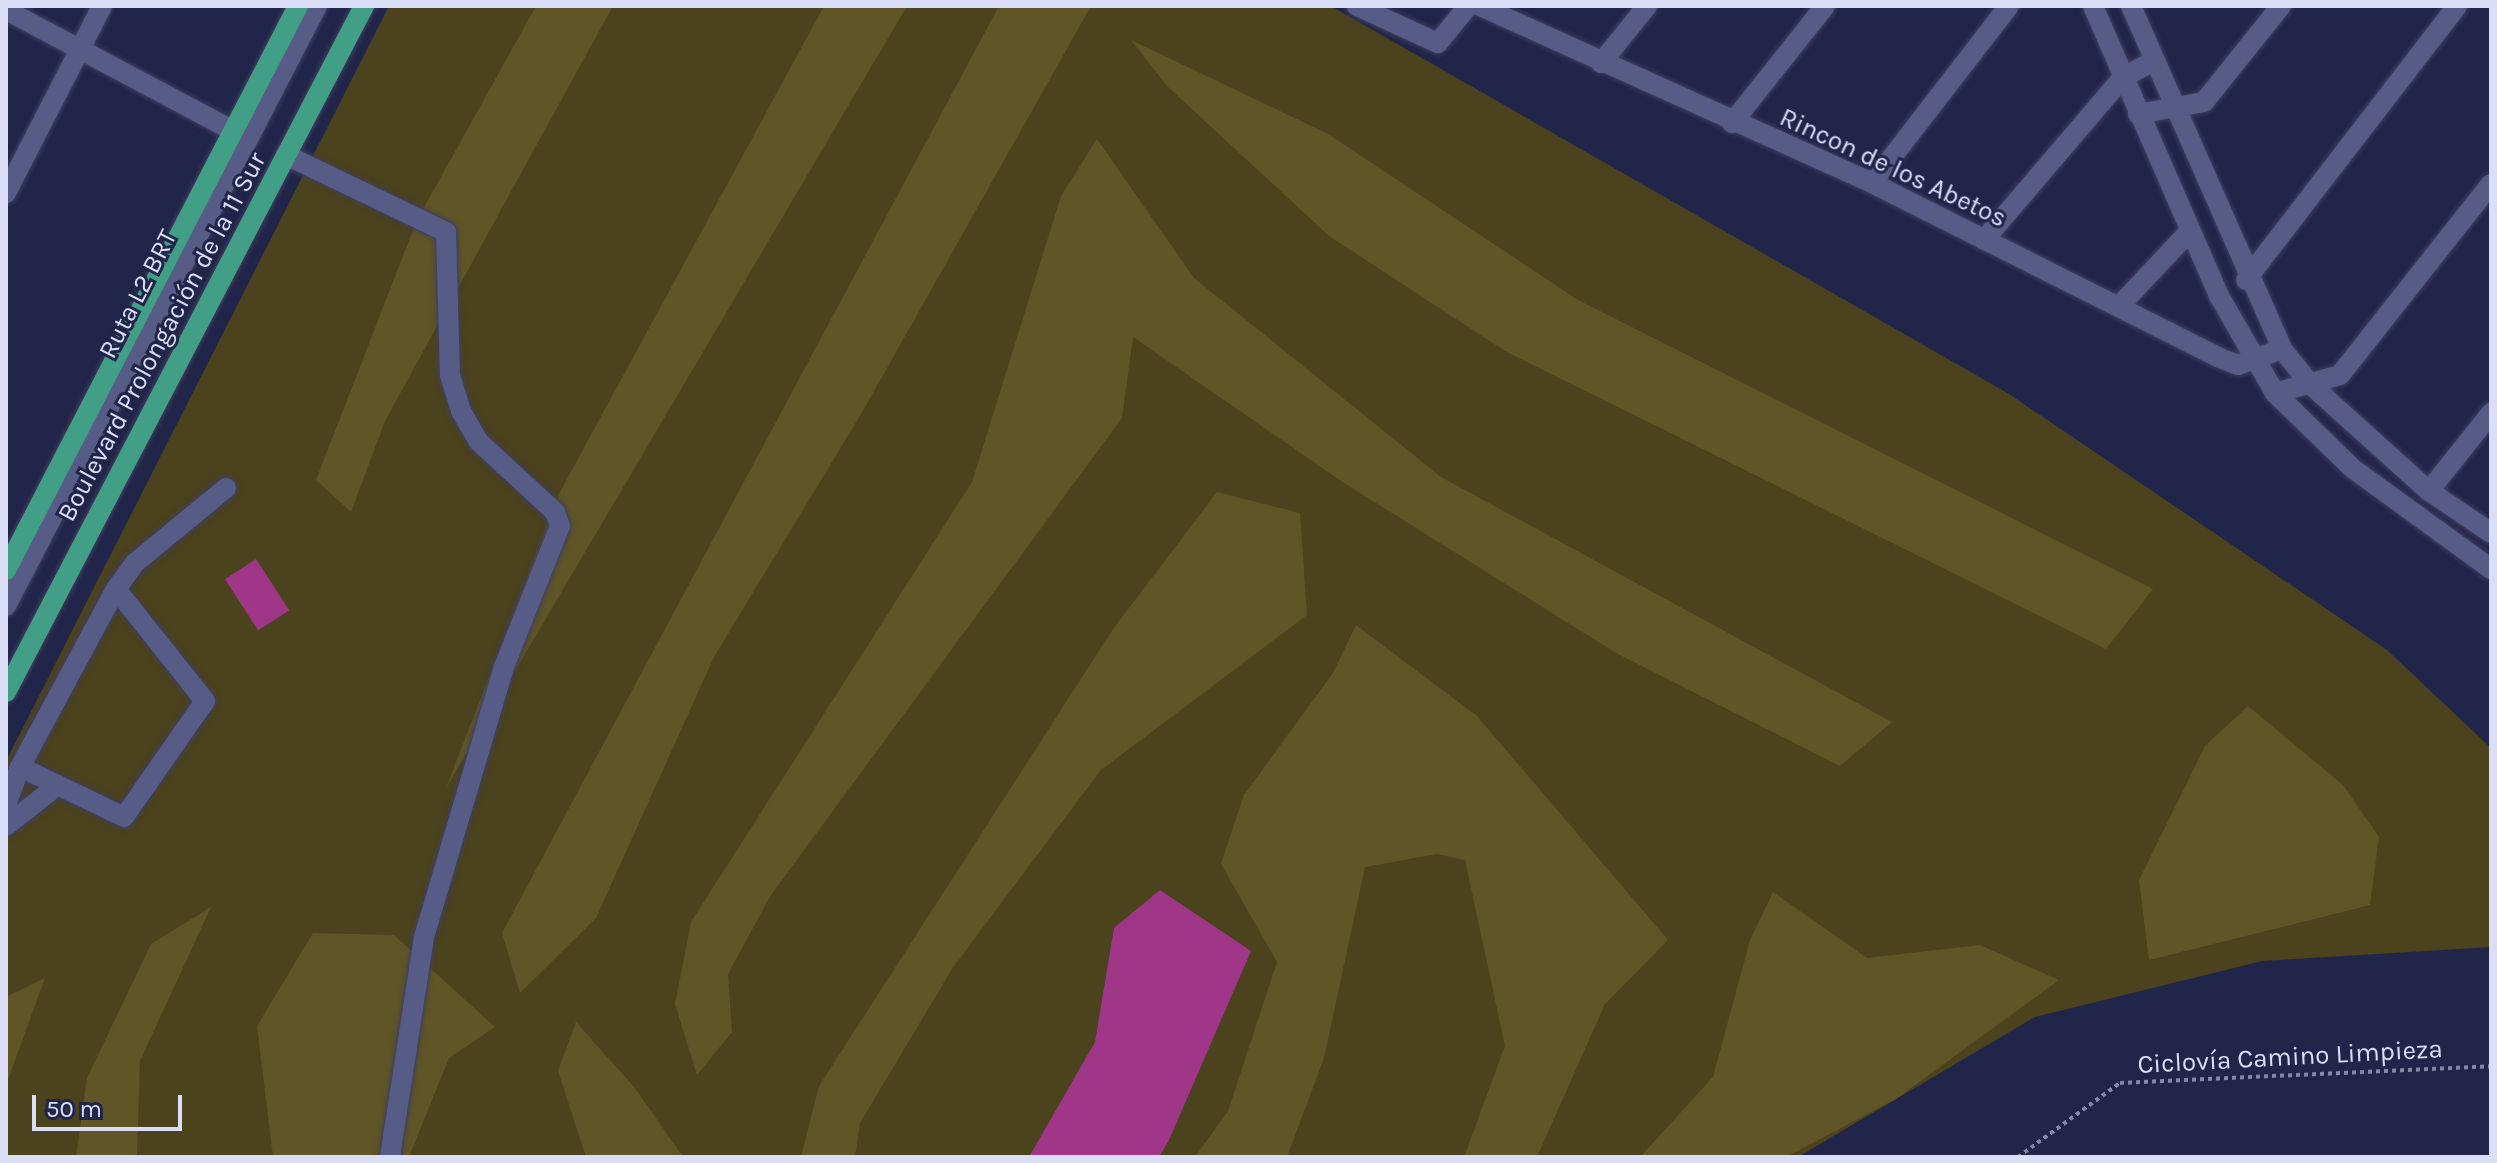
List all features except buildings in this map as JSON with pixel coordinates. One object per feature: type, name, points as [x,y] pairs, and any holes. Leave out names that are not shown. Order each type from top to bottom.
[{"type":"main road","name":"Boulevard Prolongación de la 11 Sur","points":[[6,570],[298,6]]},
{"type":"main road","name":"Boulevard Prolongación de la 11 Sur","points":[[6,692],[362,6]]},
{"type":"street","points":[[6,193],[102,6]]},
{"type":"street","name":"Ruta L2 BRT","points":[[6,606],[317,6]]},
{"type":"street","points":[[6,685],[362,6]]},
{"type":"street","points":[[1357,6],[1443,42],[1468,6]]},
{"type":"street","name":"Rincon de los Abetos","points":[[1480,6],[1732,123],[1872,183],[1984,240],[2122,303],[2220,358],[2254,362]]},
{"type":"street","points":[[1601,63],[1647,6]]},
{"type":"street","points":[[1732,123],[1825,6]]},
{"type":"street","points":[[1872,183],[2009,6]]},
{"type":"street","points":[[2093,6],[2189,232],[2254,362],[2275,393],[2312,433],[2491,569]]},
{"type":"street","points":[[2131,6],[2172,110],[2246,280],[2282,349],[2310,384],[2429,491],[2491,533]]},
{"type":"street","points":[[2138,114],[2204,102],[2281,6]]},
{"type":"street","points":[[2246,280],[2457,6]]},
{"type":"street","points":[[6,10],[234,131]]},
{"type":"street","points":[[1984,240],[2123,77],[2152,62]]},
{"type":"street","points":[[286,155],[446,232],[450,375],[461,411],[478,441],[555,512],[560,526],[504,667],[424,937],[390,1157]]},
{"type":"street","points":[[2275,393],[2340,375],[2491,184]]},
{"type":"street","points":[[2122,303],[2189,232]]},
{"type":"street","points":[[2254,362],[2282,349]]},
{"type":"street","points":[[2429,491],[2491,413]]},
{"type":"street","points":[[7,818],[20,767],[116,589],[135,563],[226,488]]},
{"type":"street","points":[[20,767],[117,818],[128,814],[205,701],[116,589]]},
{"type":"street","points":[[7,818],[58,785]]},
{"type":"path","name":"Ciclovía Camino Limpieza","points":[[2018,1157],[2120,1083],[2491,1066]]},
{"type":"shaded area","points":[[389,6],[1331,6],[2009,394],[2387,650],[2491,748],[2491,947],[2262,961],[2035,1017],[1798,1157],[6,1157],[6,761]]},
{"type":"shaded area","points":[[536,6],[613,6],[385,421],[351,512],[316,480],[417,220]]},
{"type":"shaded area","points":[[824,6],[907,6],[446,788],[561,490]]},
{"type":"shaded area","points":[[999,6],[1091,6],[864,409],[714,657],[596,918],[520,993],[502,933]]},
{"type":"shaded area","points":[[1131,40],[1328,134],[1578,300],[2153,589],[2106,649],[1505,351],[1329,236],[1167,86]]},
{"type":"shaded area","points":[[1097,139],[1194,278],[1441,477],[1892,722],[1840,766],[1616,653],[1344,483],[1133,337],[1122,418],[771,895],[728,974],[732,1032],[697,1075],[675,1004],[691,922],[972,482],[1061,196]]},
{"type":"shaded area","points":[[1217,492],[1300,513],[1307,615],[1101,770],[952,969],[860,1123],[855,1157],[801,1157],[819,1086],[1113,629]]},
{"type":"shaded area","points":[[256,559],[289,610],[258,630],[225,579]]},
{"type":"shaded area","points":[[1356,625],[1477,716],[1668,940],[1605,1004],[1537,1157],[1464,1157],[1505,1046],[1465,860],[1437,854],[1365,867],[1324,1058],[1287,1157],[1195,1157],[1228,1111],[1277,962],[1221,864],[1244,795],[1333,673]]},
{"type":"shaded area","points":[[2248,706],[2343,785],[2379,837],[2370,905],[2149,960],[2139,880],[2205,746]]},
{"type":"shaded area","points":[[1160,890],[1251,951],[1169,1140],[1159,1157],[1029,1157],[1095,1042],[1114,928]]},
{"type":"shaded area","points":[[1773,892],[1867,958],[1980,945],[2059,980],[1896,1099],[1786,1157],[1640,1157],[1713,1077],[1750,940]]},
{"type":"shaded area","points":[[211,907],[140,1061],[137,1157],[76,1157],[87,1078],[151,944]]},
{"type":"shaded area","points":[[313,933],[394,935],[495,1027],[449,1058],[409,1157],[273,1157],[257,1026]]},
{"type":"shaded area","points":[[45,978],[6,1085],[6,997]]},
{"type":"shaded area","points":[[576,1022],[635,1088],[683,1157],[586,1157],[558,1071]]}]
